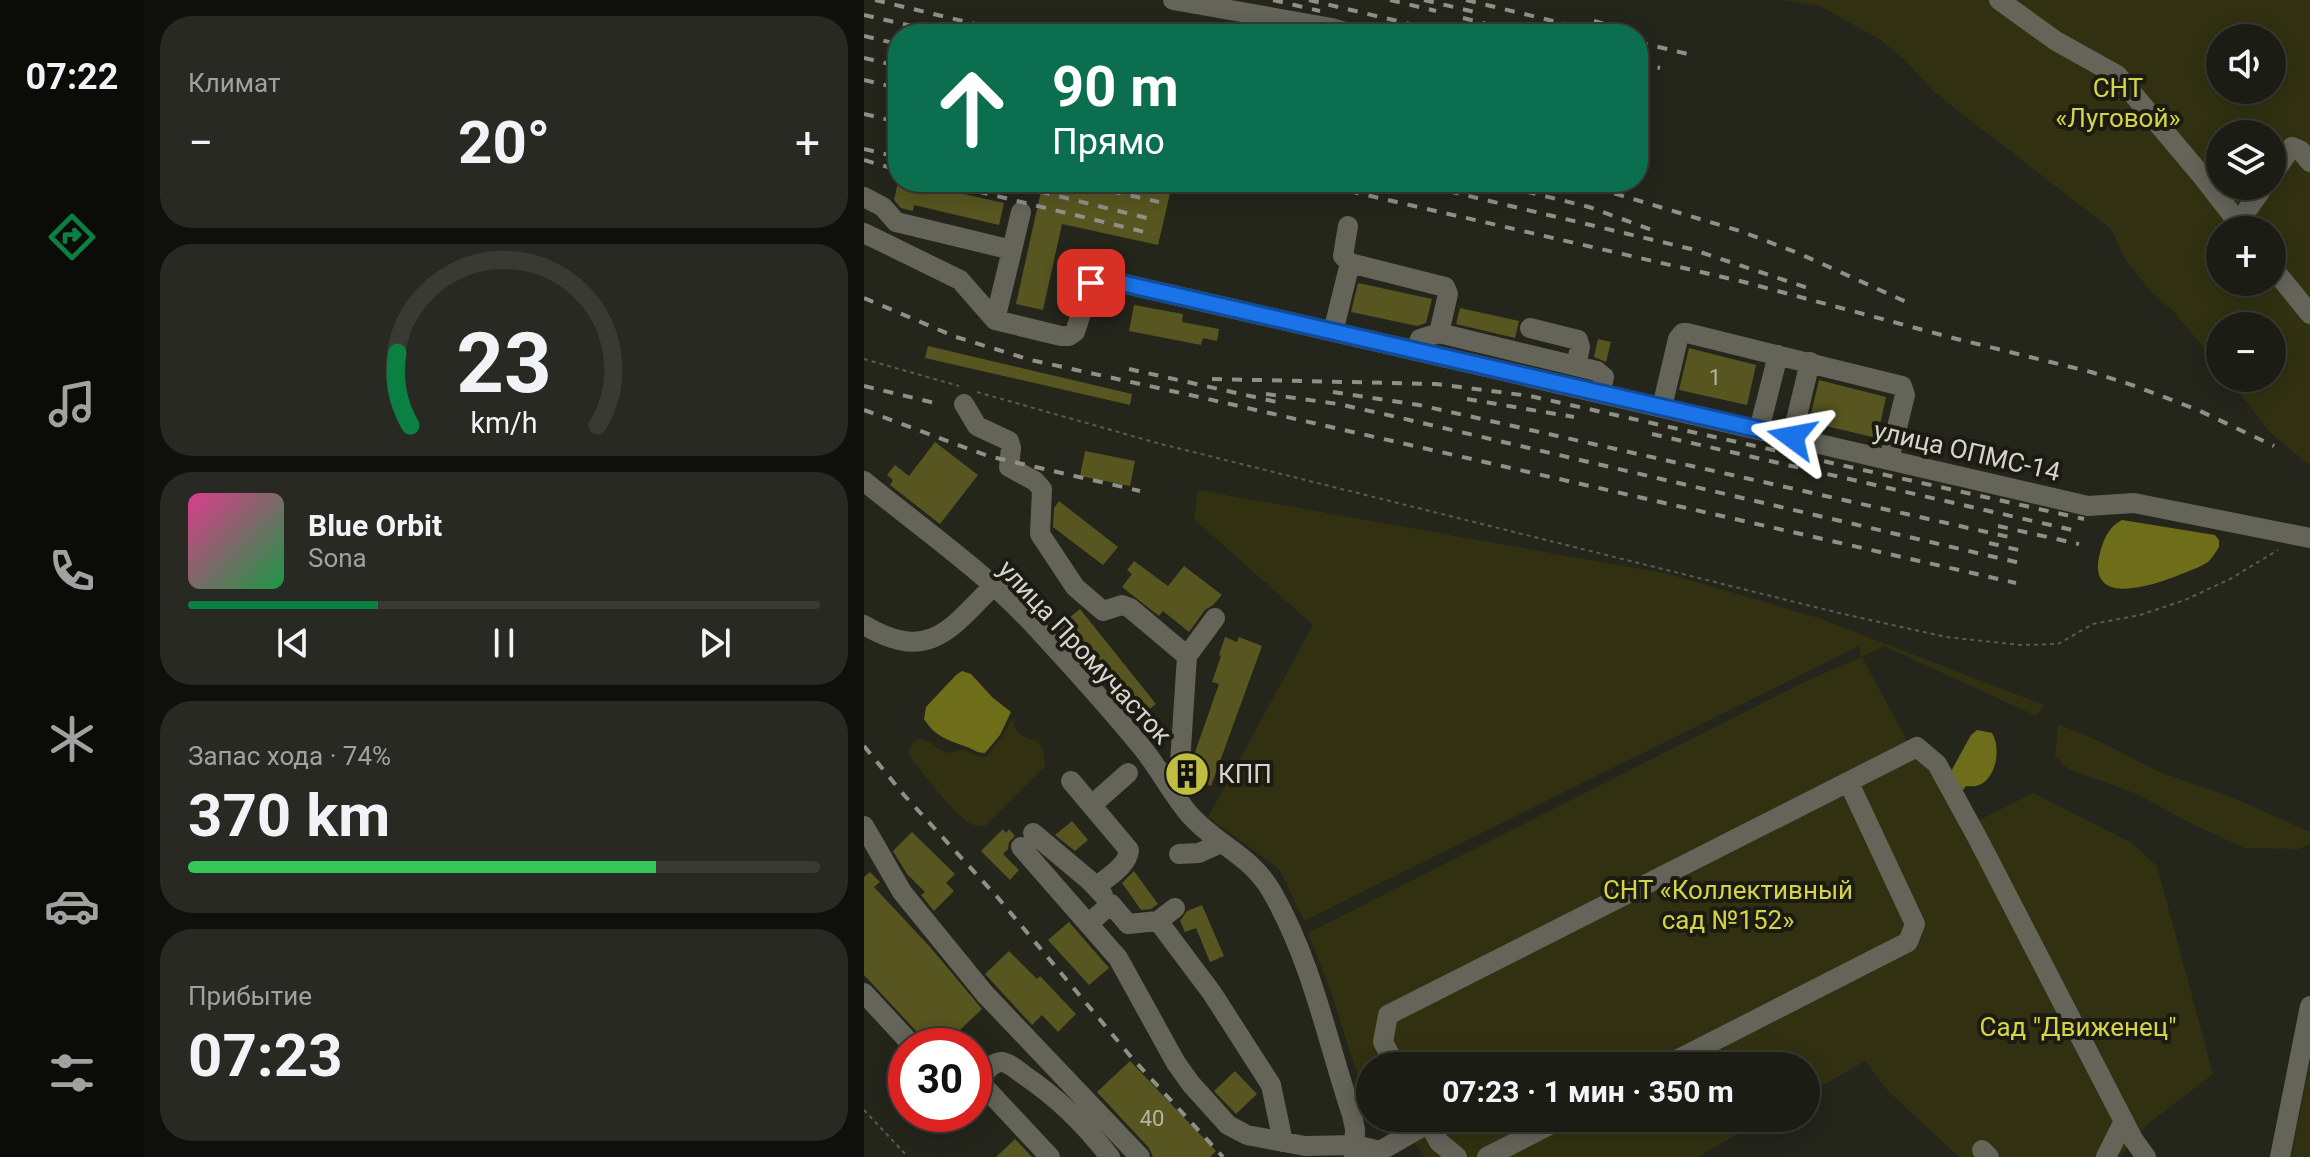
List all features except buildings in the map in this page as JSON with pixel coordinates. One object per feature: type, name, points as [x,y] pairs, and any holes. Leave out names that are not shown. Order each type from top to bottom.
[{"type":"street","points":[[1173,0],[1309,24]]},
{"type":"street","points":[[1999,0],[2056,41],[2117,75],[2233,216]]},
{"type":"street","points":[[2286,155],[2292,147],[2301,151],[2310,162]]},
{"type":"street","points":[[864,197],[883,207],[896,222],[1012,250]]},
{"type":"street","points":[[995,320],[1021,212]]},
{"type":"street","points":[[884,243],[896,222]]},
{"type":"street","points":[[1348,226],[1342,250],[1350,263],[1445,287],[1448,294],[1439,333]]},
{"type":"street","points":[[864,233],[960,280],[995,320]]},
{"type":"street","points":[[1333,332],[1350,263]]},
{"type":"street","name":"улица ОПМС-14","points":[[995,320],[1069,336],[1079,325],[1091,283],[1104,279],[2088,506],[2134,503],[2310,538]]},
{"type":"street","points":[[2286,284],[2310,314]]},
{"type":"street","points":[[1530,328],[1578,340],[1580,347],[1576,366]]},
{"type":"street","points":[[1415,351],[1420,339],[1439,333],[1601,373],[1607,395]]},
{"type":"street","points":[[1662,407],[1678,339],[1683,333],[1810,362],[1902,386],[1905,395],[1889,460]]},
{"type":"street","points":[[1759,430],[1778,355]]},
{"type":"street","points":[[1792,437],[1810,362]]},
{"type":"street","points":[[964,404],[977,426],[1009,441],[1008,466],[1035,481],[1042,489],[1040,534],[1075,587],[1103,611],[1122,605],[1130,608],[1187,656]]},
{"type":"street","name":"улица Промучасток","points":[[864,481],[993,586],[1030,622],[1144,749],[1190,814],[1221,843],[1257,869],[1295,938],[1326,1026],[1352,1115],[1354,1151]]},
{"type":"street","points":[[864,625],[897,640],[924,642],[946,632],[993,586]]},
{"type":"street","points":[[1165,780],[1180,763],[1187,656],[1215,618]]},
{"type":"street","points":[[1388,1052],[1383,1042],[1388,1015],[1917,747],[1937,764],[2124,1121],[2146,1157]]},
{"type":"street","points":[[1092,805],[1128,773]]},
{"type":"street","points":[[1071,781],[1129,850],[1125,862],[1096,887]]},
{"type":"street","points":[[1692,1052],[1908,942],[1915,924],[1849,783]]},
{"type":"street","points":[[867,840],[902,892],[985,994],[1140,1157]]},
{"type":"street","points":[[1175,908],[1158,921],[1128,924],[1096,887],[1027,840],[1088,924],[1118,958],[1191,1084],[1228,1125],[1247,1135],[1354,1151],[1380,1151],[1410,1132]]},
{"type":"street","points":[[1179,854],[1205,852],[1221,843]]},
{"type":"street","points":[[1088,924],[1111,904]]},
{"type":"street","points":[[1158,921],[1212,993],[1271,1085],[1283,1142]]},
{"type":"street","points":[[864,993],[896,1028]]},
{"type":"street","points":[[2280,1157],[2310,1006]]},
{"type":"street","points":[[992,1067],[1003,1062],[1039,1086],[1081,1121],[1110,1157]]},
{"type":"street","points":[[992,1096],[1050,1157]]},
{"type":"street","points":[[2106,1157],[2124,1121]]},
{"type":"street","points":[[1433,1132],[1439,1142],[1457,1157]]},
{"type":"street","points":[[1487,1157],[1536,1132]]},
{"type":"path","points":[[864,359],[1157,443],[1946,637],[2021,645],[2058,644],[2093,624],[2140,615],[2185,600],[2277,551]]},
{"type":"path","points":[[864,1110],[908,1157]]},
{"type":"green space","name":"СНТ «Луговой»","points":[[1782,0],[2310,0],[2310,466],[2269,431],[2239,392],[2286,392],[2286,312],[2206,312],[2206,351],[2124,258],[2112,230],[1934,92],[1904,59],[1879,39],[1820,6]]},
{"type":"green space","points":[[1198,490],[1669,574],[1819,618],[2044,705],[2036,716],[1884,646],[1862,657],[1909,744],[1975,822],[2033,793],[2132,843],[2157,866],[2213,1074],[2149,1123],[2120,1157],[1959,1157],[1888,1091],[1865,1061],[1820,1087],[1820,1052],[1356,1052],[1356,1070],[1308,933],[1804,682],[1861,657],[1859,646],[1304,921],[1280,870],[1208,817],[1313,625],[1194,519]]},
{"type":"green space","points":[[1013,718],[1020,734],[1038,741],[1044,753],[1045,766],[985,826],[973,825],[949,805],[912,760],[908,754],[911,745],[921,739],[949,753],[961,750],[986,757]]},
{"type":"green space","points":[[2058,724],[2157,771],[2231,797],[2310,832],[2310,844],[2299,849],[2244,848],[2137,794],[2068,769],[2055,756]]},
{"type":"green space","points":[[2310,1062],[2310,1157],[2291,1157]]},
{"type":"green space","points":[[1385,1132],[1741,1132],[1697,1157],[1425,1157],[1415,1143],[1396,1152]]},
{"type":"shaded area","points":[[2122,520],[2215,535],[2219,547],[2208,562],[2167,580],[2137,588],[2110,586],[2102,580],[2098,568],[2101,549],[2108,532]]},
{"type":"shaded area","points":[[962,671],[971,674],[1011,712],[1000,735],[985,753],[943,738],[924,719],[926,707]]},
{"type":"shaded area","points":[[1977,730],[1992,733],[1996,762],[1985,781],[1976,786],[1966,786],[1963,790],[1949,775],[1971,735]]},
{"type":"railway","points":[[875,0],[975,24]]},
{"type":"railway","points":[[1273,0],[1320,11]]},
{"type":"railway","points":[[1309,0],[1410,24]]},
{"type":"railway","points":[[1390,0],[1436,11]]},
{"type":"railway","points":[[1424,0],[1479,13]]},
{"type":"railway","points":[[1466,0],[1566,24]]},
{"type":"railway","points":[[864,15],[903,24]]},
{"type":"railway","points":[[1463,18],[1486,24]]},
{"type":"railway","points":[[1594,21],[1605,24]]},
{"type":"railway","points":[[864,36],[888,42]]},
{"type":"railway","points":[[1648,44],[1692,55]]},
{"type":"railway","points":[[864,58],[888,64]]},
{"type":"railway","points":[[1648,65],[1660,68]]},
{"type":"railway","points":[[864,80],[888,86]]},
{"type":"railway","points":[[864,114],[888,120]]},
{"type":"railway","points":[[864,149],[888,155]]},
{"type":"railway","points":[[864,160],[888,167]]},
{"type":"railway","points":[[980,192],[1153,234]]},
{"type":"railway","points":[[1042,192],[1155,220]]},
{"type":"railway","points":[[1116,192],[1159,202]]},
{"type":"railway","points":[[1353,192],[1744,282],[2091,372],[2198,410],[2274,446]]},
{"type":"railway","points":[[1452,192],[1691,249],[1811,289]]},
{"type":"railway","points":[[1528,192],[1589,207],[1652,230]]},
{"type":"railway","points":[[1609,192],[1740,231],[1798,253],[1913,305]]},
{"type":"railway","points":[[864,298],[956,337],[1031,360],[2016,583]]},
{"type":"railway","points":[[1129,369],[1277,402]]},
{"type":"railway","points":[[1212,379],[1436,384],[1530,396],[2084,519]]},
{"type":"railway","points":[[864,386],[939,404]]},
{"type":"railway","points":[[1333,392],[1419,405],[2009,537]]},
{"type":"railway","points":[[1266,394],[1388,415],[2020,563]]},
{"type":"railway","points":[[1467,399],[1574,417]]},
{"type":"railway","points":[[864,410],[988,456],[1140,491]]},
{"type":"railway","points":[[1652,434],[2081,532]]},
{"type":"railway","points":[[1998,526],[2079,544]]},
{"type":"railway","points":[[1989,543],[2023,551]]},
{"type":"railway","points":[[864,746],[904,795],[999,899],[1132,1058],[1223,1157]]},
{"type":"place","name":"КПП","points":[[1187,774]]},
{"type":"route","points":[[1091,283],[1104,279],[1792,437]]},
{"type":"park label","name":"СНТ «Коллективный сад №152»","points":[[1728,905]]},
{"type":"park label","name":"Сад \"Движенец\"","points":[[2078,1027]]}]
